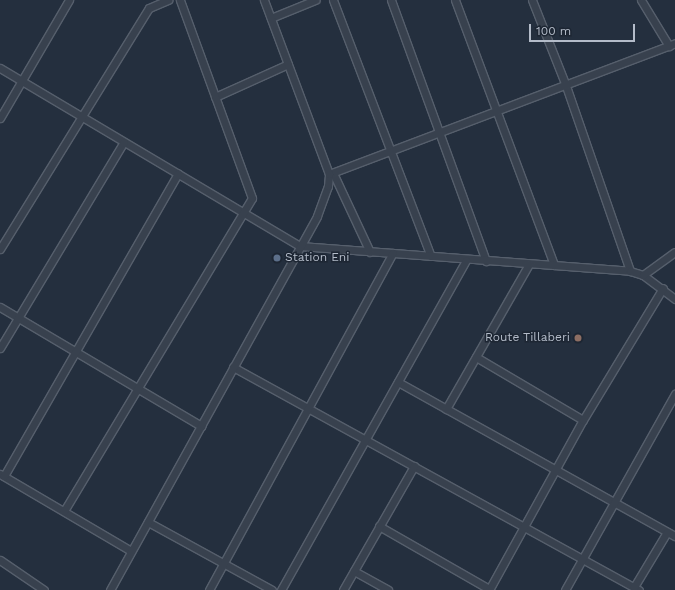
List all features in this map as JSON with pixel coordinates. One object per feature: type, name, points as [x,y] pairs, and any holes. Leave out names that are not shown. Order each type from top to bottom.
[{"type":"street","points":[[0,118],[69,0]]},
{"type":"street","points":[[0,249],[149,8],[168,0]]},
{"type":"street","points":[[64,511],[252,198],[180,0]]},
{"type":"street","points":[[264,0],[330,173],[370,252]]},
{"type":"street","points":[[271,18],[315,0]]},
{"type":"street","points":[[334,0],[393,150],[431,256]]},
{"type":"street","points":[[391,0],[486,261]]},
{"type":"street","points":[[455,0],[554,266]]},
{"type":"street","points":[[532,0],[566,86],[630,271]]},
{"type":"street","points":[[330,173],[497,112],[672,45],[641,0]]},
{"type":"street","points":[[215,97],[288,64]]},
{"type":"street","points":[[0,68],[300,246],[466,260],[630,271],[643,275],[663,288],[675,299]]},
{"type":"street","points":[[0,348],[124,142]]},
{"type":"street","points":[[110,590],[317,216],[328,186],[330,173]]},
{"type":"street","points":[[132,551],[2,475],[76,352],[178,174]]},
{"type":"street","points":[[643,275],[675,252]]},
{"type":"street","points":[[209,590],[393,253]]},
{"type":"street","points":[[281,590],[466,260]]},
{"type":"street","points":[[446,409],[529,264]]},
{"type":"street","points":[[380,526],[489,589],[583,420],[663,288]]},
{"type":"street","points":[[0,307],[201,426]]},
{"type":"street","points":[[476,356],[583,420]]},
{"type":"street","points":[[233,367],[637,589],[667,532]]},
{"type":"street","points":[[398,382],[667,532],[675,535]]},
{"type":"street","points":[[565,590],[675,394]]},
{"type":"street","points":[[343,590],[414,466]]},
{"type":"street","points":[[148,522],[272,590]]},
{"type":"street","points":[[0,560],[44,590]]},
{"type":"street","points":[[354,571],[388,590]]},
{"type":"place","name":"Station Eni","points":[[277,258]]},
{"type":"place","name":"Route Tillaberi","points":[[578,338]]}]
